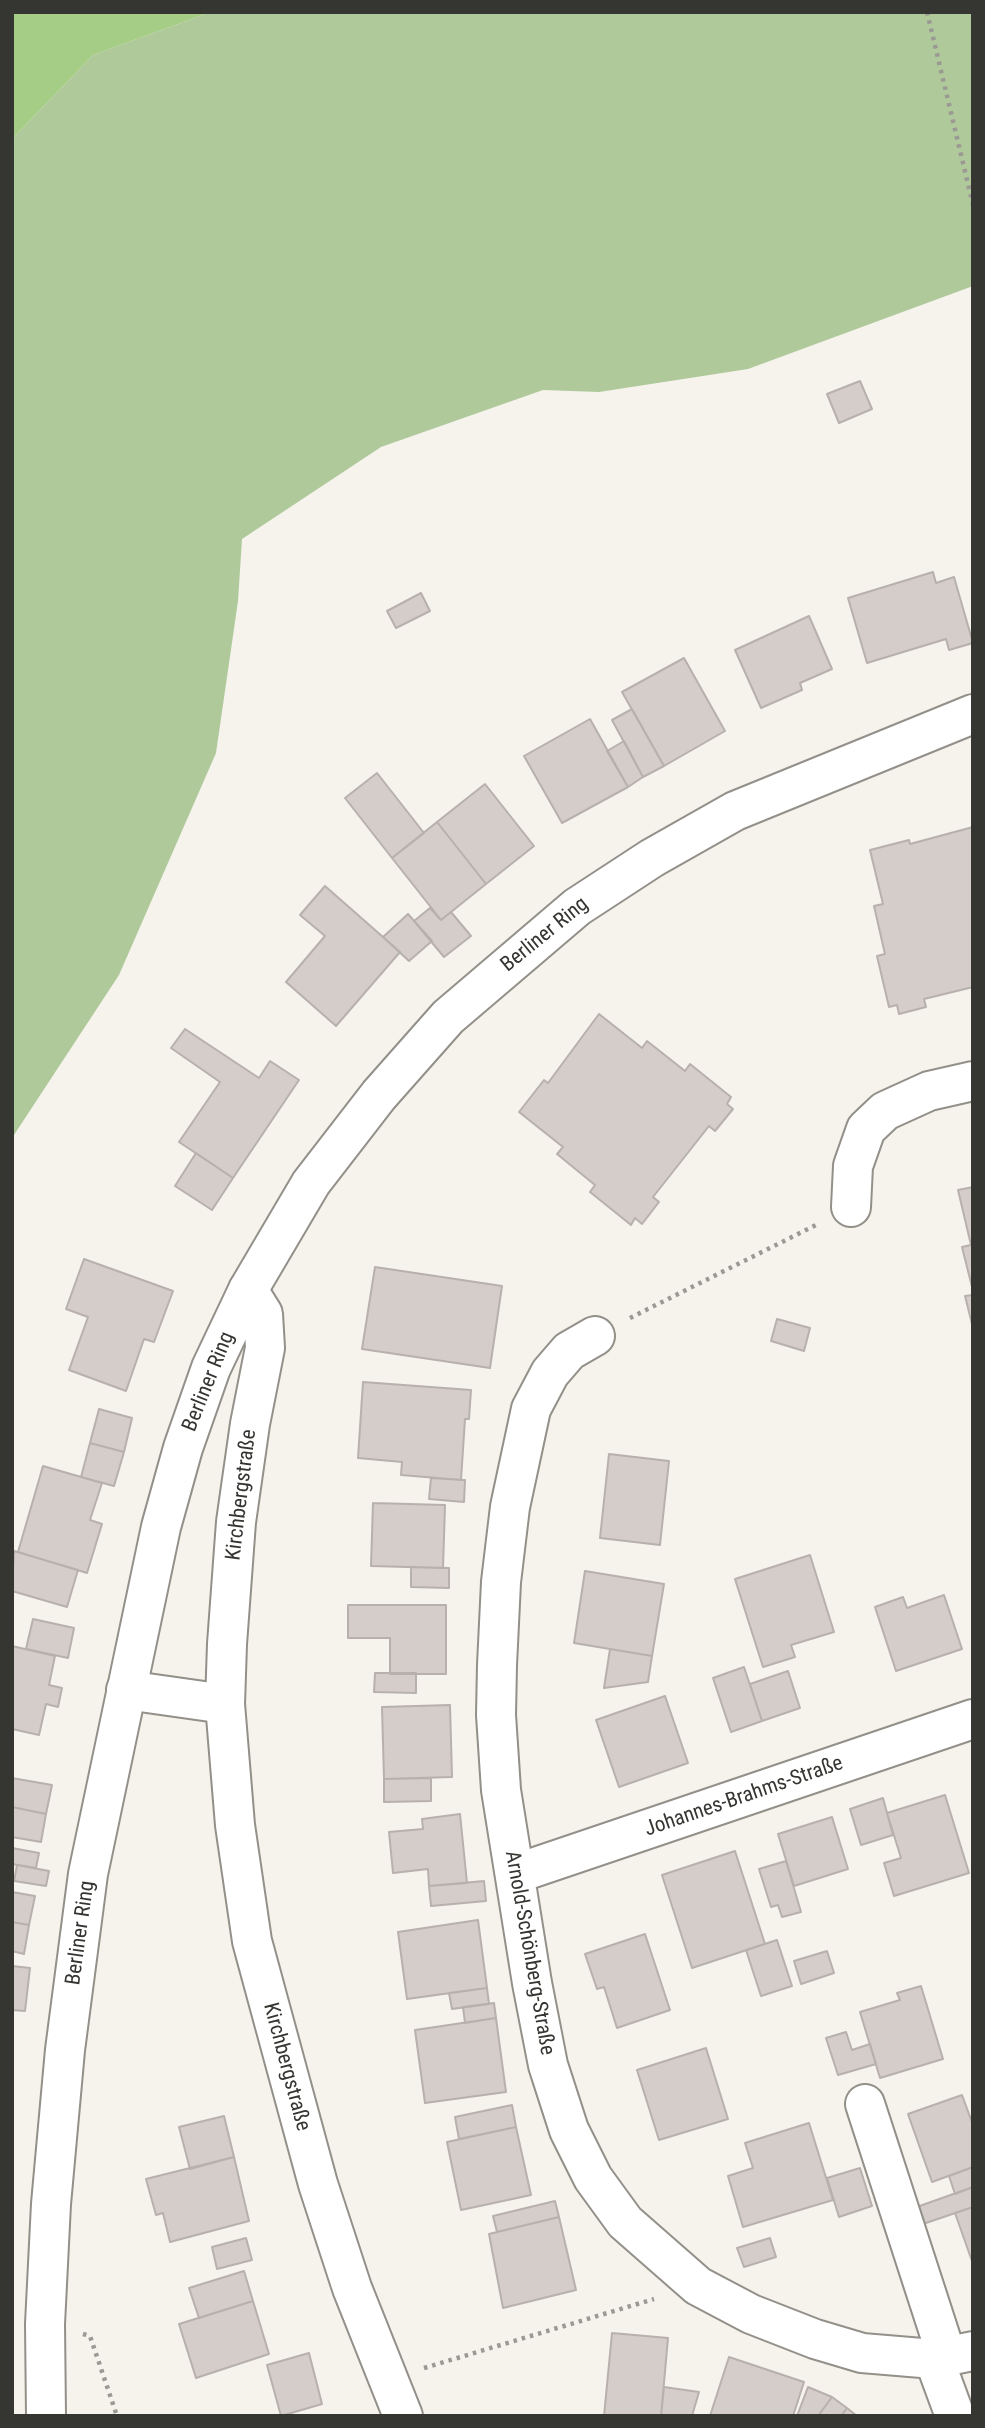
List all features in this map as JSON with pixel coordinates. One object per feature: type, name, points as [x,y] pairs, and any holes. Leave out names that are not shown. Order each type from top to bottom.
[{"type":"street","name":"Berliner Ring","points":[[46,2416],[45,2324],[51,2204],[65,2050],[89,1874],[161,1527],[183,1448],[211,1368],[248,1290],[311,1183],[379,1095],[448,1017],[577,907],[652,858],[735,811],[973,714]]},
{"type":"street","points":[[851,1207],[853,1166],[866,1129],[885,1111],[929,1091],[973,1081]]},
{"type":"street","name":"Kirchbergstraße","points":[[248,1290],[263,1314],[265,1348],[250,1424],[236,1522],[225,1704],[235,1825],[252,1941],[318,2184],[352,2288],[403,2416]]},
{"type":"street","name":"Arnold-Schönberg-Straße","points":[[595,1336],[569,1351],[550,1373],[531,1409],[510,1507],[501,1582],[496,1715],[501,1790],[548,2065],[569,2130],[593,2178],[625,2222],[698,2286],[751,2314],[815,2339],[862,2353],[951,2356]]},
{"type":"street","points":[[126,1690],[225,1704]]},
{"type":"street","name":"Johannes-Brahms-Straße","points":[[515,1874],[973,1719]]},
{"type":"street","points":[[865,2104],[951,2356],[954,2416]]},
{"type":"path","points":[[927,12],[973,205]]},
{"type":"path","points":[[595,1336],[851,1207]]},
{"type":"path","points":[[388,2379],[698,2286]]},
{"type":"path","points":[[45,2324],[90,2336],[117,2416]]},
{"type":"green space","points":[[12,12],[211,12],[93,55],[12,139]]},
{"type":"green space","points":[[211,12],[973,12],[973,286],[748,369],[599,392],[543,390],[381,447],[242,539],[238,601],[216,753],[119,975],[12,1138],[12,139],[93,55]]},
{"type":"building","points":[[860,381],[872,409],[839,423],[827,394]]},
{"type":"building","points":[[933,572],[936,583],[954,577],[973,643],[949,650],[946,639],[867,663],[848,598]]},
{"type":"building","points":[[421,593],[430,611],[396,628],[387,611]]},
{"type":"building","points":[[809,616],[832,669],[800,683],[802,690],[761,708],[735,650]]},
{"type":"building","points":[[684,658],[725,731],[664,766],[622,692]]},
{"type":"building","points":[[632,709],[664,766],[643,777],[612,720]]},
{"type":"building","points":[[590,719],[628,787],[562,823],[524,756]]},
{"type":"building","points":[[624,741],[643,777],[628,787],[607,751]]},
{"type":"building","points":[[377,773],[424,833],[392,858],[345,798]]},
{"type":"building","points":[[485,784],[534,846],[486,884],[437,822]]},
{"type":"building","points":[[437,822],[486,884],[441,920],[392,858]]},
{"type":"building","points":[[973,827],[973,987],[924,999],[926,1007],[899,1014],[897,1005],[889,1007],[877,956],[885,954],[874,906],[883,904],[870,850],[909,840],[910,844]]},
{"type":"building","points":[[325,886],[400,952],[336,1026],[286,982],[325,936],[300,915]]},
{"type":"building","points":[[430,908],[441,920],[451,912],[471,936],[444,957],[414,921]]},
{"type":"building","points":[[408,914],[432,941],[409,961],[383,937]]},
{"type":"building","points":[[599,1014],[642,1048],[647,1041],[685,1071],[690,1064],[731,1097],[727,1104],[733,1109],[715,1131],[709,1126],[653,1197],[659,1202],[642,1224],[635,1218],[631,1225],[590,1192],[595,1185],[557,1154],[563,1147],[519,1112],[544,1080],[548,1083]]},
{"type":"building","points":[[185,1029],[259,1078],[270,1061],[299,1080],[233,1178],[179,1142],[220,1082],[171,1048]]},
{"type":"building","points":[[196,1153],[233,1178],[212,1210],[175,1186]]},
{"type":"building","points":[[973,1187],[973,1291],[962,1247],[971,1245],[958,1190]]},
{"type":"building","points":[[84,1259],[173,1291],[154,1342],[144,1339],[126,1391],[69,1370],[88,1317],[66,1309]]},
{"type":"building","points":[[375,1267],[502,1286],[490,1368],[362,1349]]},
{"type":"building","points":[[973,1295],[973,1328],[965,1296]]},
{"type":"building","points":[[777,1319],[810,1328],[804,1351],[771,1341]]},
{"type":"building","points":[[363,1382],[471,1390],[469,1419],[465,1419],[461,1480],[401,1475],[402,1462],[358,1458]]},
{"type":"building","points":[[99,1409],[132,1418],[124,1452],[90,1443]]},
{"type":"building","points":[[90,1443],[124,1452],[114,1486],[81,1477]]},
{"type":"building","points":[[609,1454],[669,1461],[660,1545],[600,1538]]},
{"type":"building","points":[[43,1466],[102,1483],[90,1520],[102,1524],[87,1573],[18,1552]]},
{"type":"building","points":[[431,1478],[465,1480],[464,1502],[429,1499]]},
{"type":"building","points":[[373,1503],[445,1505],[443,1568],[371,1566]]},
{"type":"building","points":[[14,1551],[78,1570],[67,1607],[12,1591]]},
{"type":"building","points":[[810,1555],[834,1632],[791,1645],[795,1657],[763,1667],[735,1579]]},
{"type":"building","points":[[411,1567],[449,1568],[449,1588],[411,1587]]},
{"type":"building","points":[[585,1571],[664,1584],[652,1656],[574,1643]]},
{"type":"building","points":[[944,1595],[962,1649],[896,1671],[875,1607],[903,1597],[907,1608]]},
{"type":"building","points":[[348,1605],[446,1605],[446,1674],[390,1674],[390,1638],[348,1638]]},
{"type":"building","points":[[33,1619],[74,1628],[68,1658],[26,1649]]},
{"type":"building","points":[[12,1646],[55,1656],[49,1685],[62,1688],[58,1707],[46,1704],[39,1735],[12,1729]]},
{"type":"building","points":[[610,1649],[652,1656],[648,1682],[604,1688]]},
{"type":"building","points":[[744,1667],[762,1721],[731,1732],[713,1678]]},
{"type":"building","points":[[788,1671],[800,1708],[762,1721],[750,1684]]},
{"type":"building","points":[[375,1673],[416,1673],[416,1693],[374,1692]]},
{"type":"building","points":[[665,1696],[688,1763],[619,1787],[596,1720]]},
{"type":"building","points":[[450,1705],[452,1777],[384,1779],[382,1707]]},
{"type":"building","points":[[12,1778],[52,1785],[46,1814],[12,1807]]},
{"type":"building","points":[[431,1778],[431,1801],[384,1802],[384,1779]]},
{"type":"building","points":[[945,1795],[969,1873],[894,1896],[884,1863],[901,1858],[887,1813]]},
{"type":"building","points":[[883,1798],[893,1835],[861,1845],[850,1809]]},
{"type":"building","points":[[12,1807],[46,1814],[41,1842],[12,1837]]},
{"type":"building","points":[[460,1814],[467,1883],[429,1886],[428,1869],[393,1873],[389,1832],[423,1829],[422,1819]]},
{"type":"building","points":[[832,1817],[848,1869],[794,1886],[778,1834]]},
{"type":"building","points":[[12,1848],[39,1853],[36,1868],[12,1864]]},
{"type":"building","points":[[735,1851],[765,1944],[692,1968],[662,1875]]},
{"type":"building","points":[[786,1861],[801,1912],[782,1917],[778,1905],[771,1907],[759,1869]]},
{"type":"building","points":[[17,1865],[49,1871],[46,1886],[14,1881]]},
{"type":"building","points":[[484,1881],[486,1901],[431,1906],[429,1886]]},
{"type":"building","points":[[12,1892],[35,1896],[29,1925],[12,1922]]},
{"type":"building","points":[[478,1920],[487,1988],[407,1999],[398,1932]]},
{"type":"building","points":[[12,1922],[29,1925],[24,1954],[12,1951]]},
{"type":"building","points":[[645,1934],[670,2010],[617,2028],[604,1987],[597,1989],[585,1954]]},
{"type":"building","points":[[777,1940],[792,1986],[761,1996],[746,1950]]},
{"type":"building","points":[[827,1951],[834,1973],[801,1984],[794,1961]]},
{"type":"building","points":[[12,1966],[30,1968],[25,2011],[12,2010]]},
{"type":"building","points":[[921,1986],[943,2059],[880,2078],[860,2012],[900,2000],[897,1993]]},
{"type":"building","points":[[487,1988],[489,2004],[452,2009],[449,1993]]},
{"type":"building","points":[[494,2003],[496,2018],[465,2023],[463,2007]]},
{"type":"building","points":[[496,2018],[506,2092],[425,2103],[415,2030]]},
{"type":"building","points":[[846,2032],[852,2050],[870,2044],[876,2064],[838,2075],[826,2038]]},
{"type":"building","points":[[706,2048],[728,2119],[659,2140],[637,2070]]},
{"type":"building","points":[[962,2095],[973,2125],[973,2167],[932,2182],[908,2114]]},
{"type":"building","points":[[512,2105],[516,2127],[459,2139],[455,2117]]},
{"type":"building","points":[[224,2116],[234,2157],[190,2169],[179,2127]]},
{"type":"building","points":[[809,2123],[833,2200],[743,2227],[728,2176],[753,2168],[745,2143]]},
{"type":"building","points":[[516,2127],[531,2195],[461,2210],[447,2142]]},
{"type":"building","points":[[234,2157],[249,2221],[170,2242],[163,2213],[156,2215],[146,2179]]},
{"type":"building","points":[[973,2167],[973,2187],[955,2194],[949,2176]]},
{"type":"building","points":[[860,2168],[872,2206],[839,2217],[827,2178]]},
{"type":"building","points":[[973,2187],[973,2207],[920,2225],[914,2208]]},
{"type":"building","points":[[555,2201],[559,2217],[497,2232],[493,2216]]},
{"type":"building","points":[[973,2207],[973,2264],[955,2213]]},
{"type":"building","points":[[559,2217],[576,2290],[503,2308],[489,2234]]},
{"type":"building","points":[[246,2238],[252,2260],[217,2269],[212,2247]]},
{"type":"building","points":[[770,2238],[776,2257],[744,2267],[737,2248]]},
{"type":"building","points":[[244,2271],[253,2301],[199,2318],[189,2288]]},
{"type":"building","points":[[253,2301],[269,2354],[196,2378],[179,2324]]},
{"type":"building","points":[[612,2333],[668,2338],[661,2416],[604,2416]]},
{"type":"building","points":[[309,2353],[322,2404],[281,2416],[267,2365]]},
{"type":"building","points":[[729,2357],[804,2382],[793,2416],[710,2416]]},
{"type":"building","points":[[664,2387],[699,2392],[692,2416],[661,2416]]},
{"type":"building","points":[[808,2387],[832,2397],[818,2416],[797,2416]]},
{"type":"building","points":[[832,2397],[847,2408],[841,2416],[818,2416]]},
{"type":"building","points":[[847,2408],[857,2416],[841,2416]]}]
